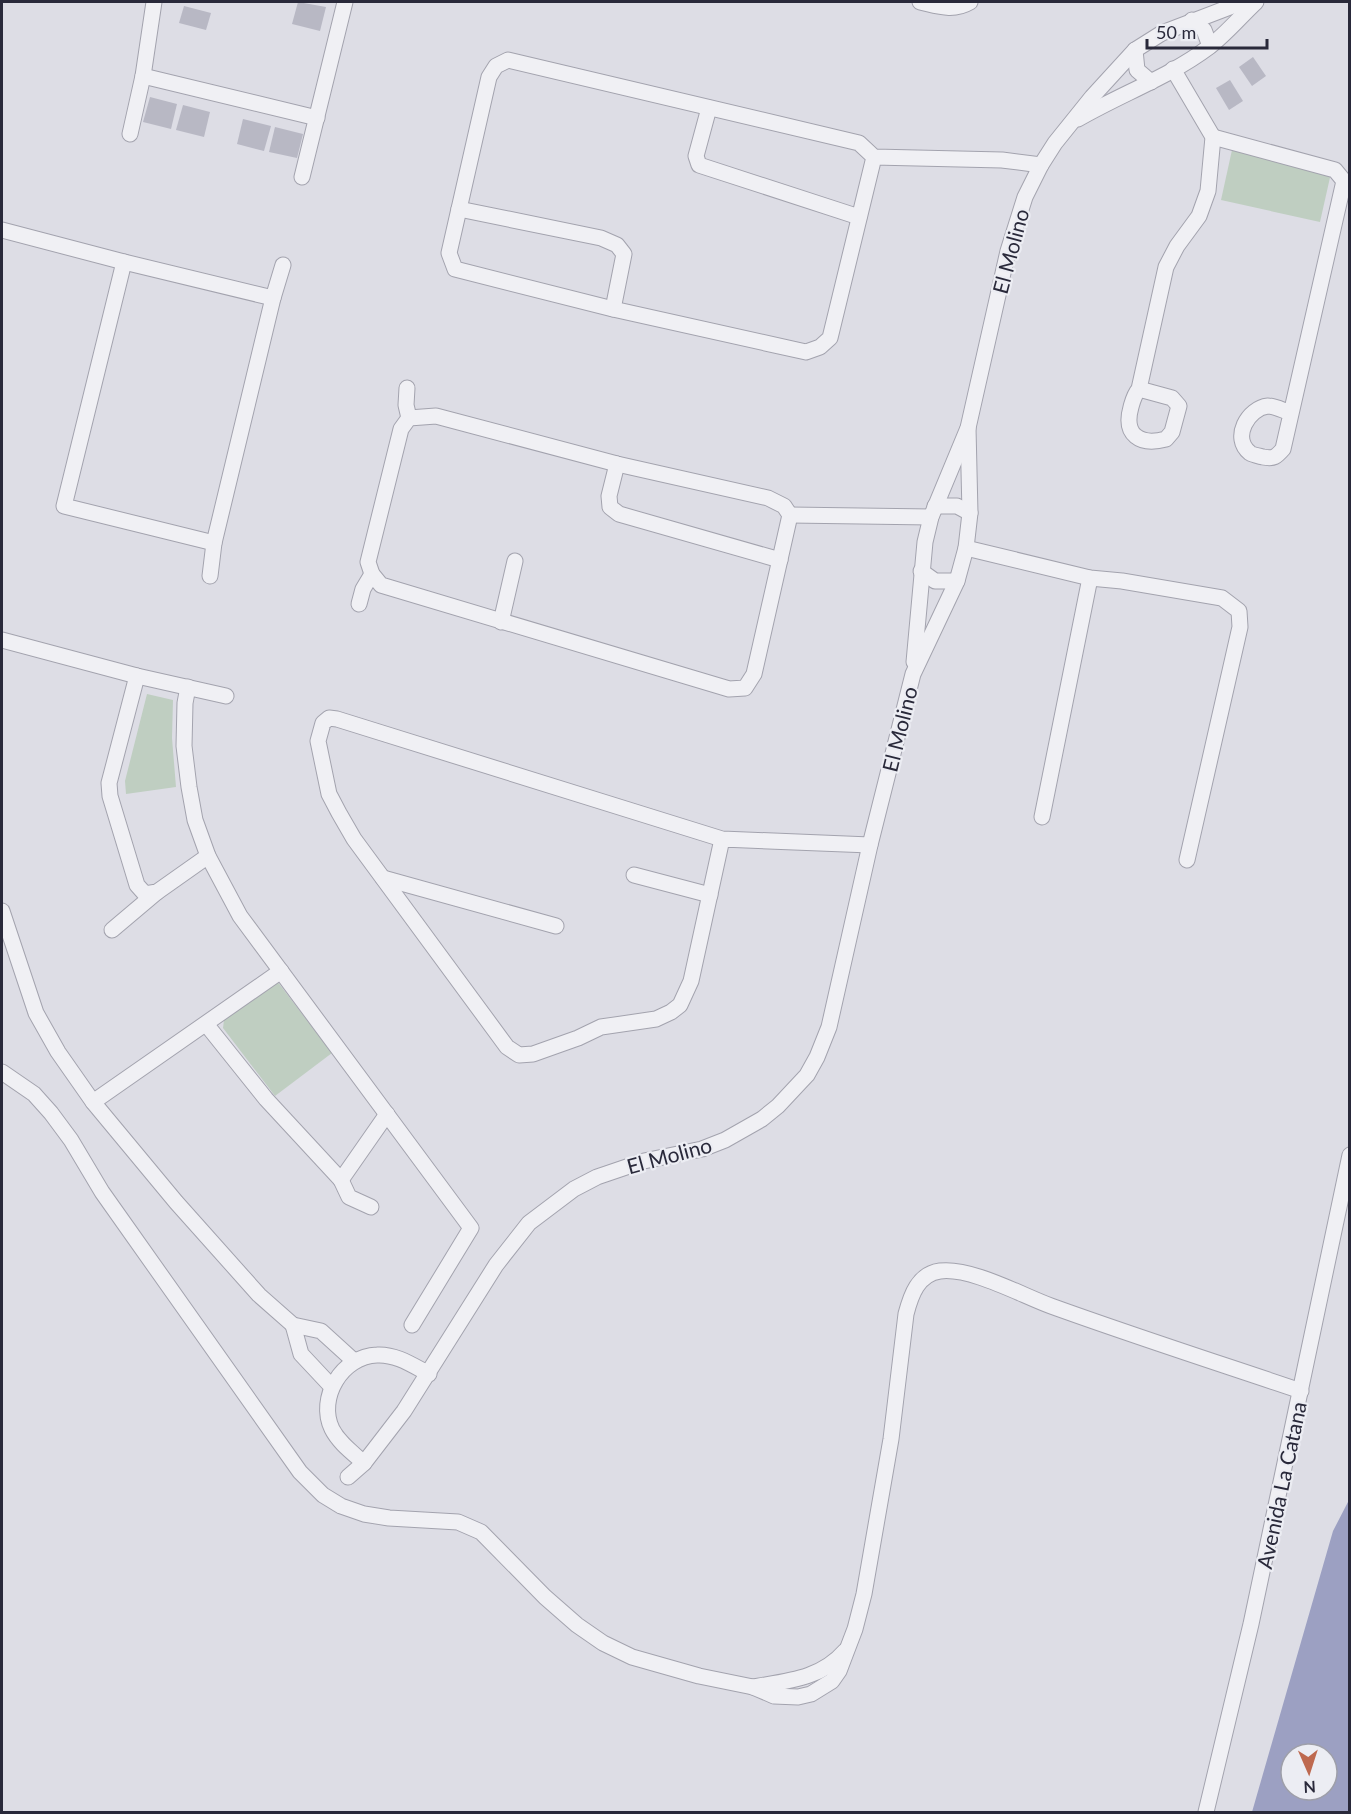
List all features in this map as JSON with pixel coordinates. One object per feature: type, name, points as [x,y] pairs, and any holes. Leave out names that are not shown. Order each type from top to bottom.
[{"type":"street","points":[[130,134],[143,75],[154,2]]},
{"type":"street","points":[[302,177],[345,2]]},
{"type":"street","points":[[920,2],[946,8],[961,7],[970,2]]},
{"type":"street","name":"El Molino","points":[[348,1477],[364,1463],[404,1411],[496,1265],[529,1223],[574,1189],[613,1171],[644,1161],[702,1149],[725,1140],[762,1119],[798,1086],[817,1057],[829,1027],[870,845],[913,674],[924,542],[933,512],[968,428],[1008,251],[1025,197],[1055,143],[1092,97],[1136,50],[1162,33],[1243,2]]},
{"type":"street","name":"El Molino","points":[[1073,122],[1110,101],[1151,82],[1210,46],[1256,2]]},
{"type":"street","points":[[1192,20],[1204,30],[1210,46]]},
{"type":"street","points":[[1136,50],[1137,70],[1151,82]]},
{"type":"street","points":[[874,157],[830,338],[820,347],[806,352],[613,309],[455,269],[449,253],[489,77],[496,66],[508,60],[859,143],[874,157],[1002,160],[1041,165]]},
{"type":"street","points":[[1139,389],[1166,267],[1177,246],[1199,216],[1208,191],[1213,137],[1173,69]]},
{"type":"street","points":[[143,75],[317,118]]},
{"type":"street","points":[[709,108],[696,156],[699,165],[859,217]]},
{"type":"street","points":[[1213,137],[1335,170],[1344,181],[1291,413]]},
{"type":"street","points":[[459,209],[601,238],[617,245],[624,254],[613,309]]},
{"type":"street","points":[[2,230],[273,298]]},
{"type":"street","points":[[124,262],[64,506],[214,543]]},
{"type":"street","points":[[210,576],[214,543],[283,265]]},
{"type":"street","points":[[407,388],[406,405],[409,418],[401,429],[368,562],[372,574],[381,585],[729,689],[745,688],[754,674],[790,515],[784,506],[768,498],[617,464],[436,416],[409,418]]},
{"type":"street","name":"El Molino","points":[[913,674],[957,581],[966,548],[970,513],[968,428]]},
{"type":"street","points":[[617,464],[609,496],[610,507],[620,514],[780,560]]},
{"type":"street","points":[[790,515],[933,512],[957,506],[970,513]]},
{"type":"street","points":[[966,548],[1090,578],[1122,581],[1222,598],[1239,611],[1240,627],[1188,860]]},
{"type":"street","points":[[501,622],[515,561]]},
{"type":"street","points":[[921,571],[935,581],[957,581]]},
{"type":"street","points":[[359,604],[363,589],[372,574]]},
{"type":"street","points":[[1042,817],[1090,578]]},
{"type":"street","points":[[2,640],[137,676],[226,696]]},
{"type":"street","points":[[137,676],[109,783],[110,796],[137,885],[145,894],[157,892]]},
{"type":"street","points":[[188,687],[185,703],[184,746],[195,820],[208,856],[240,916],[471,1228],[412,1325]]},
{"type":"street","points":[[722,839],[691,981],[680,1005],[656,1019],[601,1028],[533,1054],[519,1055],[507,1047],[354,839],[329,794],[318,741],[322,723],[329,718],[722,839],[870,845]]},
{"type":"street","points":[[112,930],[157,892],[208,856]]},
{"type":"street","points":[[634,875],[710,895]]},
{"type":"street","points":[[383,878],[556,926]]},
{"type":"street","points":[[2,911],[36,1013],[58,1052],[93,1102],[183,1211],[259,1295],[293,1325],[321,1331],[354,1361]]},
{"type":"street","points":[[93,1102],[281,971]]},
{"type":"street","points":[[206,1024],[266,1099],[341,1180],[350,1197],[371,1207]]},
{"type":"street","points":[[2,1072],[34,1094],[51,1113],[71,1140],[102,1192],[300,1472],[323,1495],[341,1506],[364,1514],[389,1518],[458,1522],[481,1532],[545,1598],[577,1626],[603,1643],[632,1657],[699,1676],[753,1687],[793,1680],[810,1676],[832,1663],[849,1647],[864,1594],[878,1519],[910,1295],[919,1282],[929,1274],[941,1271],[962,1271],[1050,1306],[1301,1391]]},
{"type":"street","points":[[341,1180],[387,1114]]},
{"type":"street","name":"Avenida La Catana","points":[[1206,1812],[1251,1624],[1350,1155]]},
{"type":"street","points":[[293,1325],[301,1354],[332,1386]]},
{"type":"street","points":[[364,1463],[341,1442],[333,1430],[327,1403],[332,1386],[354,1361],[369,1355],[392,1356],[429,1374]]},
{"type":"green space","points":[[1232,150],[1331,173],[1320,222],[1221,200]]},
{"type":"green space","points":[[147,694],[173,700],[172,738],[176,787],[126,794],[125,781]]},
{"type":"green space","points":[[277,981],[332,1053],[275,1096],[223,1028],[224,1020]]},
{"type":"water","points":[[1349,1500],[1349,1812],[1252,1812],[1333,1531]]},
{"type":"building","points":[[298,2],[326,7],[320,31],[292,24]]},
{"type":"building","points":[[184,6],[211,13],[206,30],[179,23]]},
{"type":"building","points":[[1253,57],[1266,76],[1252,86],[1239,67]]},
{"type":"building","points":[[1230,80],[1243,101],[1229,110],[1216,88]]},
{"type":"building","points":[[150,97],[177,104],[171,129],[143,122]]},
{"type":"building","points":[[183,105],[210,112],[204,137],[176,130]]},
{"type":"building","points":[[243,119],[271,126],[264,151],[237,144]]},
{"type":"building","points":[[275,127],[303,134],[297,158],[269,152]]}]
